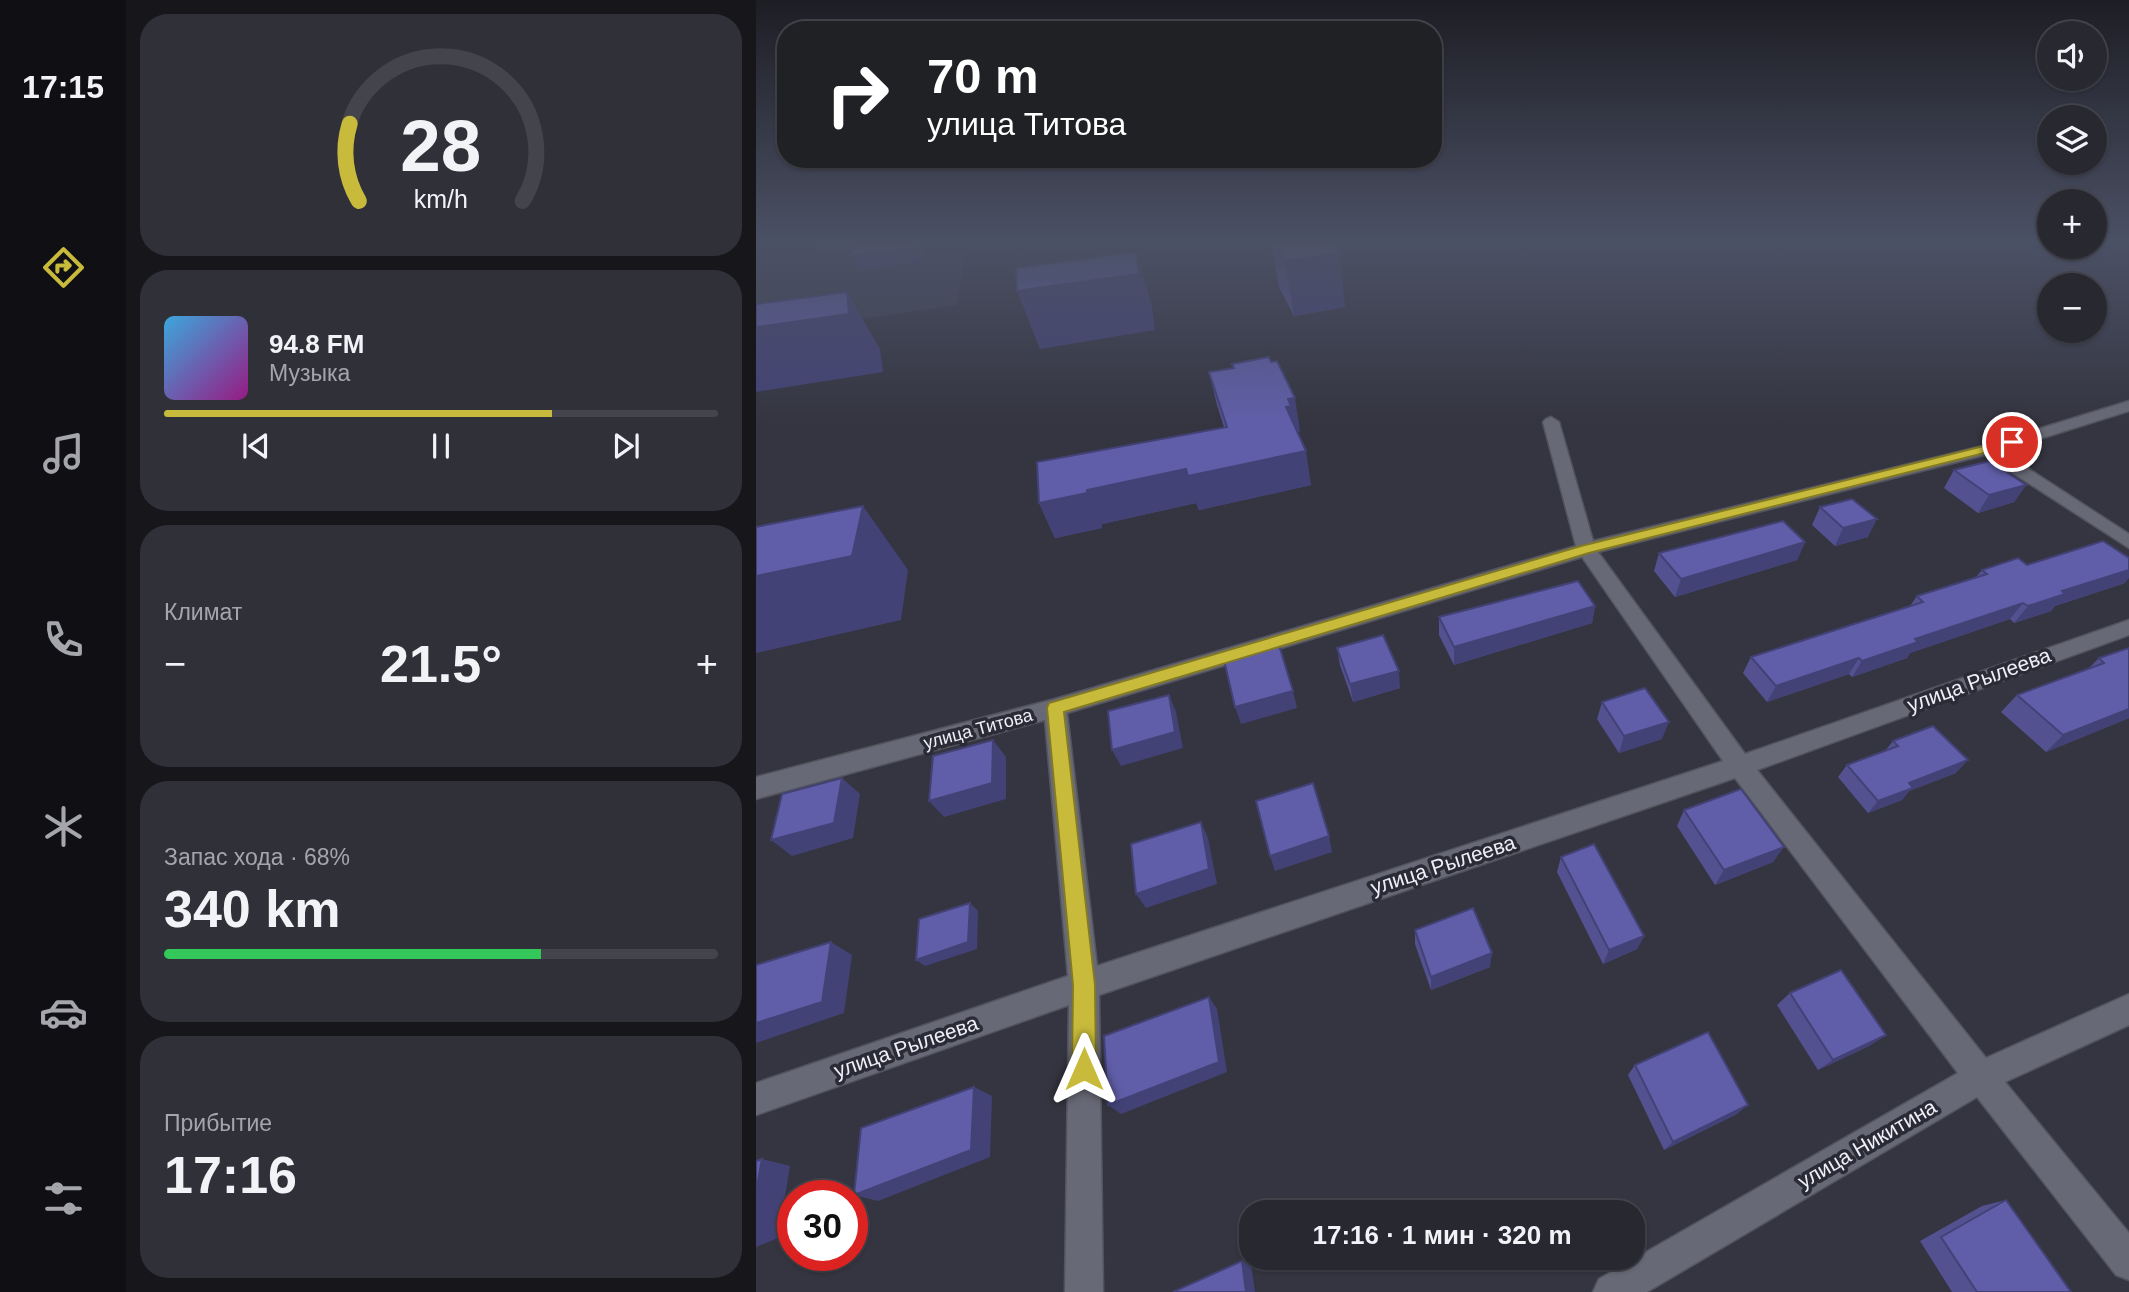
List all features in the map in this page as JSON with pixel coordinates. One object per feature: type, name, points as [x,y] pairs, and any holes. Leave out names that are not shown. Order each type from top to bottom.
[{"type":"street","name":"улица Титова","points":[[756,789],[1055,708],[1586,549],[1988,450],[2129,405]]},
{"type":"street","points":[[1550,422],[1586,549],[1740,766],[1981,1077],[2129,1262]]},
{"type":"street","points":[[1988,450],[2129,542]]},
{"type":"street","name":"улица Рылеева","points":[[756,1099],[1084,985],[1740,766],[2129,626]]},
{"type":"street","points":[[1055,708],[1084,985],[1084,1292]]},
{"type":"street","name":"улица Никитина","points":[[1612,1292],[1981,1077],[2129,1009]]},
{"type":"shaded area","points":[[756,302],[957,302],[957,305],[756,334]]},
{"type":"building","points":[[848,302],[849,314],[756,327],[756,304]]},
{"type":"building","points":[[1269,357],[1271,362],[1277,361],[1295,398],[1288,399],[1291,406],[1286,407],[1306,451],[1188,476],[1186,469],[1039,503],[1037,462],[1227,427],[1209,372],[1234,368],[1232,364]]},
{"type":"building","points":[[1990,461],[2026,485],[1989,495],[1954,470]]},
{"type":"building","points":[[1852,499],[1877,519],[1843,528],[1820,507]]},
{"type":"building","points":[[863,506],[852,556],[756,576],[756,527]]},
{"type":"building","points":[[1783,521],[1805,542],[1681,579],[1659,553]]},
{"type":"building","points":[[2103,541],[2129,558],[2129,570],[2062,591],[2065,594],[2028,606],[2023,603],[1915,639],[1918,642],[1862,661],[1859,658],[1776,686],[1751,657],[1923,602],[1917,596],[1987,574],[1982,570],[2018,558],[2027,565]]},
{"type":"building","points":[[1578,581],[1595,606],[1454,647],[1439,617]]},
{"type":"building","points":[[1383,635],[1399,671],[1350,684],[1337,648]]},
{"type":"building","points":[[1279,645],[1293,691],[1235,707],[1224,660]]},
{"type":"building","points":[[2129,648],[2129,709],[2063,735],[2017,695],[2104,663],[2099,658]]},
{"type":"building","points":[[1645,688],[1669,722],[1624,736],[1602,702]]},
{"type":"building","points":[[1169,695],[1175,732],[1112,750],[1108,711]]},
{"type":"building","points":[[1933,726],[1968,760],[1909,783],[1913,788],[1878,801],[1847,765],[1898,746],[1893,741]]},
{"type":"building","points":[[993,740],[992,783],[929,801],[933,756]]},
{"type":"building","points":[[842,778],[834,823],[771,840],[782,794]]},
{"type":"building","points":[[1313,783],[1329,836],[1270,856],[1256,801]]},
{"type":"building","points":[[1741,789],[1784,847],[1724,870],[1684,810]]},
{"type":"building","points":[[1201,822],[1209,869],[1136,894],[1131,844]]},
{"type":"building","points":[[1594,844],[1644,936],[1609,950],[1561,857]]},
{"type":"building","points":[[970,903],[968,942],[916,960],[919,919]]},
{"type":"building","points":[[1473,908],[1492,953],[1431,977],[1415,930]]},
{"type":"building","points":[[831,942],[822,1002],[756,1023],[756,965]]},
{"type":"building","points":[[1841,970],[1886,1035],[1833,1060],[1790,993]]},
{"type":"building","points":[[1209,997],[1219,1062],[1108,1105],[1104,1036]]},
{"type":"building","points":[[1708,1032],[1748,1105],[1673,1142],[1635,1065]]},
{"type":"building","points":[[974,1087],[971,1150],[868,1190],[868,1180],[856,1180],[861,1128]]},
{"type":"building","points":[[762,1159],[756,1192],[756,1161]]},
{"type":"building","points":[[2006,1200],[2071,1292],[1977,1292],[1941,1237]]},
{"type":"building","points":[[1239,1262],[1239,1270],[1243,1270],[1246,1292],[1173,1292]]},
{"type":"route","points":[[1084,1069],[1084,985],[1055,708],[1586,549],[2012,442]]}]
